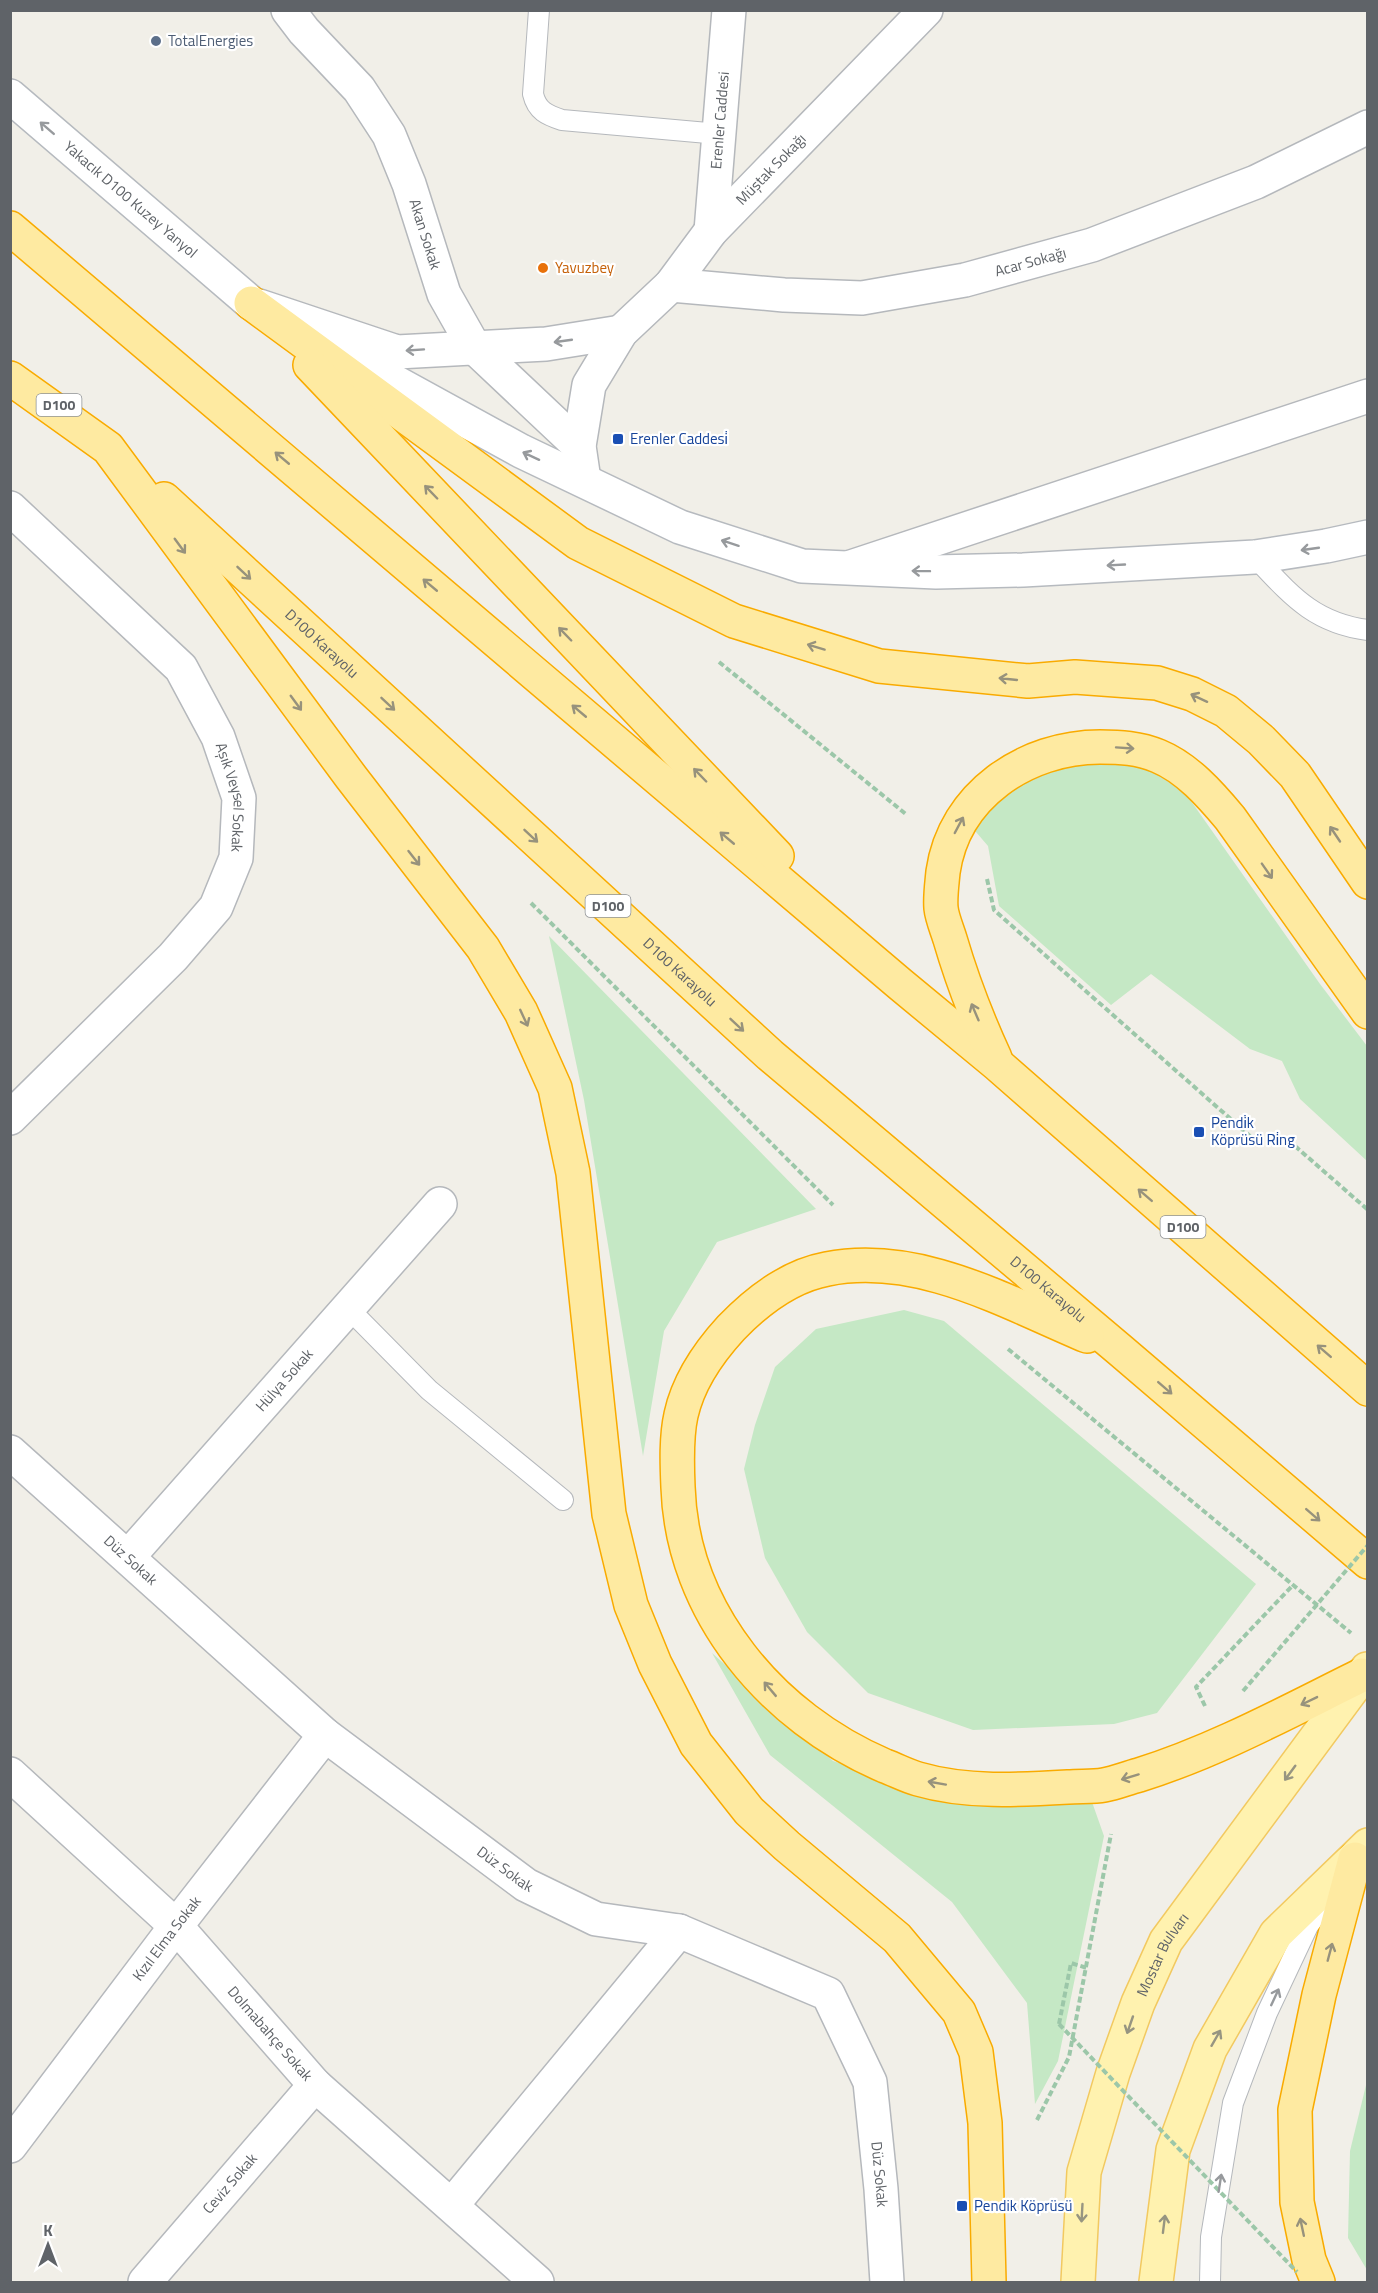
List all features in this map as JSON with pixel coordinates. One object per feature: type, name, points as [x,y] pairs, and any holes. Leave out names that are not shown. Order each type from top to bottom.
[{"type":"highway","name":"D100","points":[[10,228],[998,1065],[1368,1389]]},
{"type":"highway","points":[[250,303],[578,543],[734,621],[879,666],[1028,681],[1075,677],[1157,683],[1192,694],[1226,711],[1261,740],[1295,775],[1368,882]]},
{"type":"highway","points":[[250,303],[900,984]]},
{"type":"highway","name":"D100 Karayolu","points":[[10,362],[108,448],[770,1055],[1368,1562]]},
{"type":"highway","points":[[10,378],[108,448],[351,777],[483,948],[521,1012],[555,1088],[573,1173],[609,1514],[631,1605],[655,1664],[696,1744],[749,1811],[795,1853],[897,1938],[959,2012],[976,2052],[985,2123],[989,2283]]},
{"type":"highway","points":[[998,1065],[962,981],[941,909],[947,852],[964,816],[985,789],[1017,766],[1062,750],[1090,747],[1135,748],[1177,766],[1216,801],[1230,818],[1368,1012]]},
{"type":"highway","points":[[1120,1350],[976,1289],[926,1272],[873,1264],[827,1269],[791,1280],[748,1310],[714,1346],[694,1380],[681,1414],[677,1467],[679,1518],[692,1565],[711,1612],[778,1699],[820,1732],[863,1756],[917,1779],[965,1788],[1032,1790],[1104,1785],[1168,1766],[1200,1752],[1363,1661]]},
{"type":"highway","points":[[1308,2277],[1309,2260],[1297,2202],[1295,2110],[1319,1995],[1361,1852]]},
{"type":"main road","name":"Mostar Bulvarı","points":[[1078,2283],[1084,2172],[1113,2073],[1138,2003],[1166,1941],[1363,1661]]},
{"type":"main road","points":[[1156,2283],[1173,2150],[1210,2049],[1275,1934],[1361,1852]]},
{"type":"street","name":"Akan Sokak","points":[[288,10],[304,31],[359,89],[389,135],[409,184],[444,294],[474,347],[579,446]]},
{"type":"street","name":"Erenler Caddesi","points":[[711,231],[729,10]]},
{"type":"street","name":"Müştak Sokağı","points":[[584,480],[579,446],[589,385],[621,332],[671,285],[711,231],[926,10]]},
{"type":"street","name":"Yakacık D100 Kuzey Yanyol","points":[[10,96],[250,303]]},
{"type":"street","name":"Acar Sokağı","points":[[671,285],[784,295],[862,298],[965,280],[1092,245],[1256,182],[1368,127]]},
{"type":"street","points":[[250,303],[397,352],[546,344],[621,332]]},
{"type":"street","points":[[250,303],[521,451],[680,527],[802,566],[936,572],[1023,570],[1255,557],[1368,537]]},
{"type":"street","points":[[846,569],[1368,396]]},
{"type":"street","name":"Aşık Veysel Sokak","points":[[10,508],[181,668],[218,737],[238,798],[236,858],[216,907],[173,957],[10,1118]]},
{"type":"street","name":"Hülya Sokak","points":[[128,1557],[440,1204]]},
{"type":"street","name":"Düz Sokak","points":[[10,1452],[325,1735],[526,1885],[596,1919],[679,1931],[828,1994],[870,2082],[881,2189],[887,2283]]},
{"type":"street","name":"Kızıl Elma Sokak","points":[[10,2146],[176,1926],[325,1735]]},
{"type":"street","name":"Dolmabahçe Sokak","points":[[10,1774],[176,1926],[315,2085],[537,2283]]},
{"type":"street","points":[[452,2205],[679,1931]]},
{"type":"street","name":"Ceviz Sokak","points":[[145,2283],[315,2085]]},
{"type":"lane","points":[[540,10],[534,94],[535,104],[544,114],[562,120],[719,134]]},
{"type":"lane","points":[[1255,557],[1297,601],[1315,613],[1335,623],[1368,630]]},
{"type":"lane","points":[[348,1308],[429,1390],[563,1500]]},
{"type":"lane","points":[[1210,2283],[1211,2237],[1233,2103],[1267,2013],[1308,1926],[1361,1852]]},
{"type":"path","points":[[712,656],[907,815]]},
{"type":"path","points":[[985,871],[994,910],[1259,1144]]},
{"type":"path","points":[[531,903],[833,1205]]},
{"type":"path","points":[[1295,1146],[1368,1210]]},
{"type":"path","points":[[1001,1343],[1293,1585],[1363,1661]]},
{"type":"path","points":[[1243,1691],[1368,1545]]},
{"type":"path","points":[[1205,1706],[1196,1687],[1293,1585]]},
{"type":"path","points":[[1037,2120],[1069,2057],[1111,1834]]},
{"type":"path","points":[[1087,1968],[1071,1963],[1059,2024],[1308,2277]]},
{"type":"green space","points":[[1078,753],[1145,766],[1186,794],[1320,984],[1367,1046],[1367,1161],[1300,1099],[1282,1061],[1250,1049],[1151,974],[1111,1005],[999,906],[988,846],[970,825],[1011,777]]},
{"type":"green space","points":[[549,936],[816,1209],[717,1242],[664,1331],[643,1456],[584,1100]]},
{"type":"green space","points":[[904,1310],[944,1321],[1256,1584],[1157,1713],[1114,1724],[973,1730],[868,1693],[807,1632],[765,1558],[744,1469],[755,1425],[775,1367],[816,1329]]},
{"type":"green space","points":[[712,1653],[833,1761],[964,1804],[1092,1802],[1104,1836],[1058,2061],[1035,2104],[1027,2003],[952,1902],[770,1755]]},
{"type":"green space","points":[[1367,2081],[1367,2270],[1348,2238],[1350,2151]]},
{"type":"place","name":"TotalEnergies","points":[[156,41]]},
{"type":"place","name":"Yavuzbey","points":[[543,268]]},
{"type":"place","name":"Erenler Caddesi̇","points":[[618,439]]},
{"type":"place","name":"Pendi̇k Köprüsü Ri̇ng","points":[[1199,1132]]},
{"type":"place","name":"Pendik Köprüsü","points":[[962,2206]]}]
